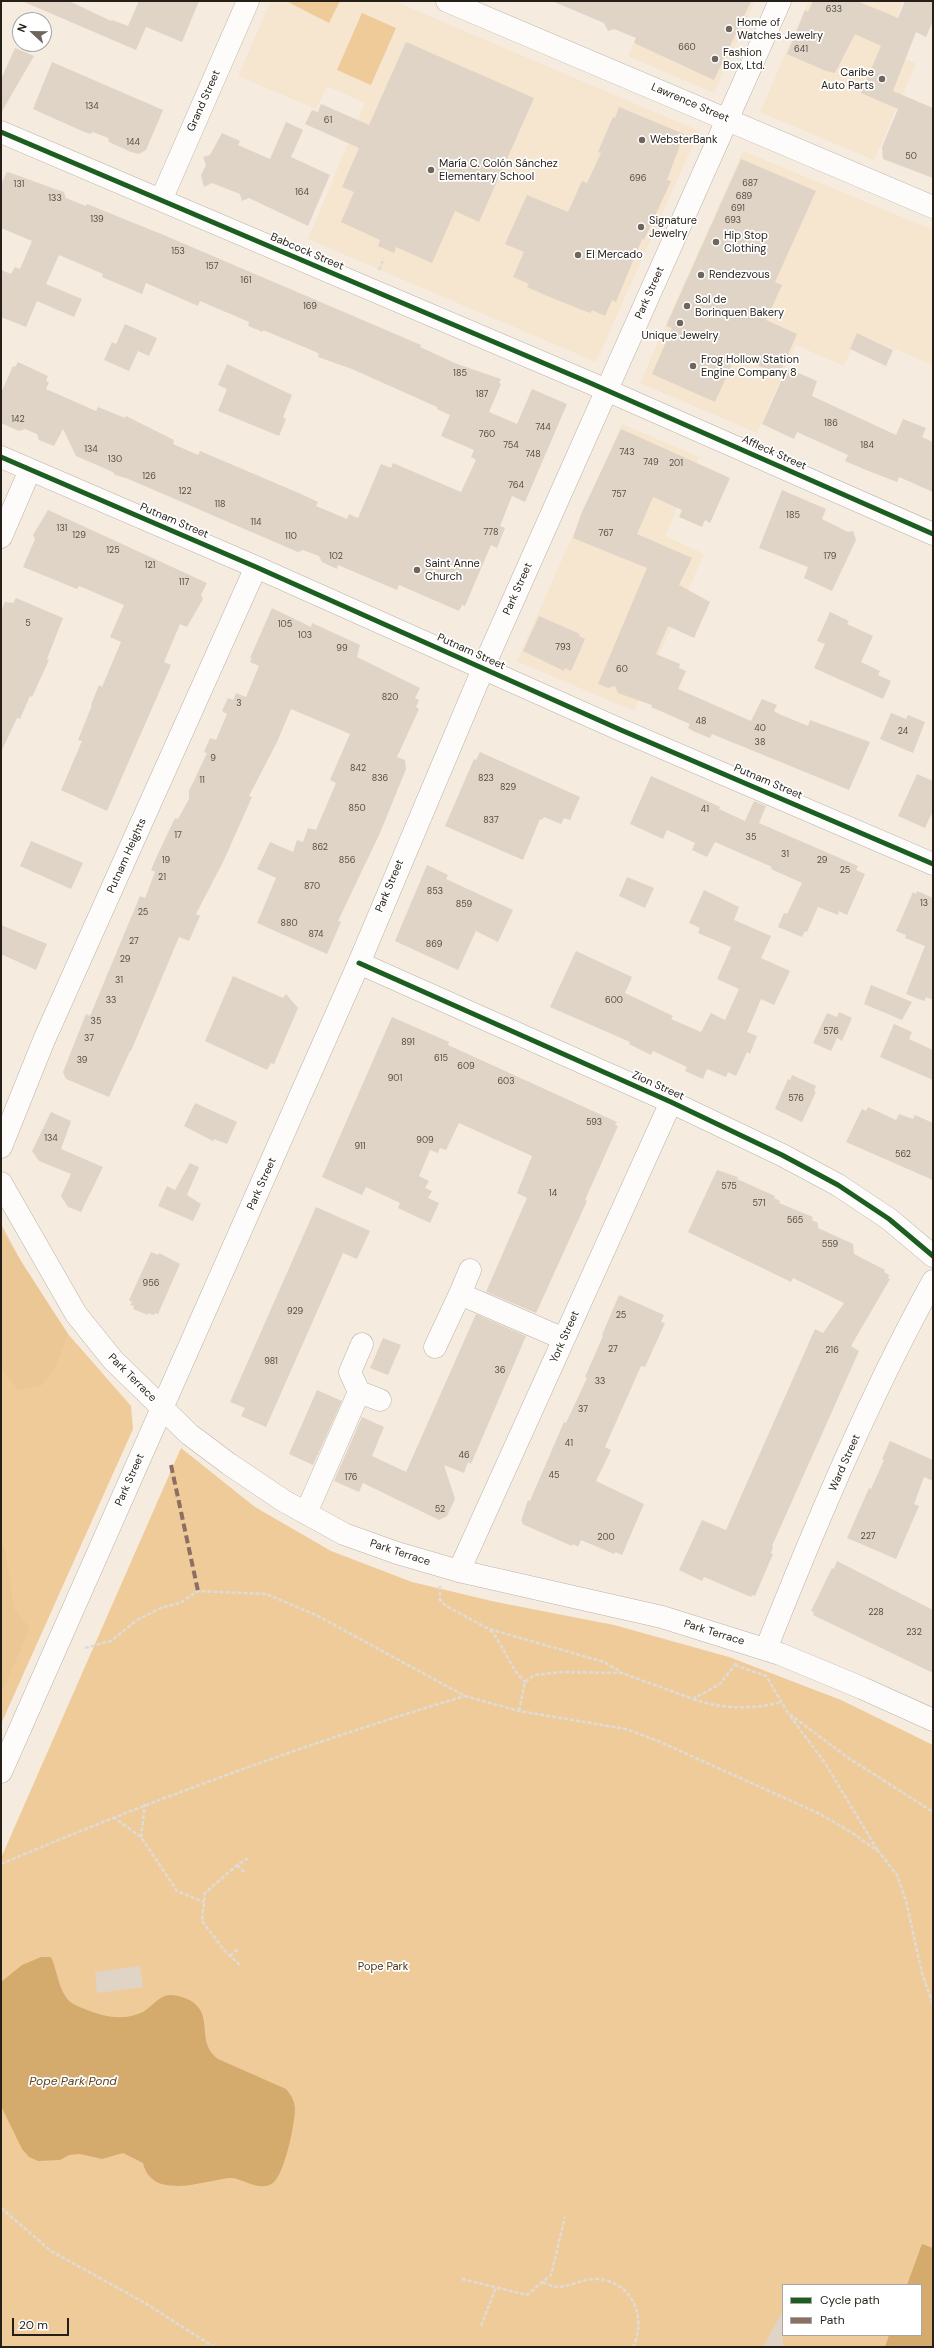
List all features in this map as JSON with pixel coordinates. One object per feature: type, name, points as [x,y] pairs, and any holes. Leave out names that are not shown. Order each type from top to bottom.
[{"type":"street","name":"Grand Street","points":[[161,200],[248,1]]},
{"type":"street","name":"Lawrence Street","points":[[447,1],[933,207]]},
{"type":"street","name":"Park Street","points":[[1,1772],[359,963],[484,668],[780,1]]},
{"type":"street","name":"Babcock Street","points":[[1,132],[606,391]]},
{"type":"street","name":"Affleck Street","points":[[606,391],[933,534]]},
{"type":"street","name":"Putnam Street","points":[[1,457],[256,567],[622,730],[933,864]]},
{"type":"street","points":[[1,537],[30,470]]},
{"type":"street","name":"Putnam Heights","points":[[1,1147],[44,1040],[256,567]]},
{"type":"street","name":"Zion Street","points":[[359,963],[671,1102],[782,1155],[838,1185],[889,1219],[933,1256]]},
{"type":"street","name":"York Street","points":[[451,1569],[564,1339],[671,1102]]},
{"type":"street","name":"Park Terrace","points":[[1,1183],[76,1314],[113,1360],[189,1434],[228,1464],[306,1513],[344,1534],[451,1569],[662,1618],[766,1649],[862,1688],[933,1720]]},
{"type":"street","points":[[435,1347],[470,1270]]},
{"type":"street","name":"Ward Street","points":[[766,1649],[809,1544],[901,1340],[933,1281]]},
{"type":"street","points":[[460,1294],[564,1339]]},
{"type":"street","points":[[362,1344],[350,1372],[359,1392],[380,1400]]},
{"type":"street","points":[[306,1513],[359,1392]]},
{"type":"path","points":[[377,275],[384,258]]},
{"type":"path","points":[[451,1569],[440,1592],[440,1600],[446,1606],[489,1629],[604,1662],[622,1673],[693,1699],[721,1706],[763,1707],[781,1702]]},
{"type":"path","points":[[85,1648],[112,1641],[137,1620],[161,1608],[180,1603],[198,1591],[266,1594],[316,1615],[465,1696],[518,1711],[626,1729],[658,1741],[818,1813],[852,1832],[879,1852]]},
{"type":"path","points":[[489,1629],[498,1639],[516,1674],[525,1682]]},
{"type":"path","points":[[693,1699],[720,1684],[739,1658]]},
{"type":"path","points":[[734,1666],[766,1676],[788,1713],[825,1763],[879,1852],[897,1875],[906,1901],[922,1972],[933,2005]]},
{"type":"path","points":[[518,1711],[525,1682],[535,1675],[561,1672],[622,1673]]},
{"type":"path","points":[[1,1864],[145,1804],[388,1720],[465,1696]]},
{"type":"path","points":[[788,1713],[847,1757],[933,1812]]},
{"type":"path","points":[[140,1837],[145,1804]]},
{"type":"path","points":[[113,1817],[140,1837],[177,1891],[204,1902]]},
{"type":"path","points":[[240,1965],[230,1956],[202,1921],[205,1893],[237,1865],[250,1857]]},
{"type":"path","points":[[237,1865],[245,1873]]},
{"type":"path","points":[[230,1956],[238,1949]]},
{"type":"path","points":[[1,2208],[51,2251],[145,2303],[214,2347]]},
{"type":"path","points":[[462,2279],[527,2295],[551,2275],[565,2217]]},
{"type":"path","points":[[543,2282],[557,2287],[596,2279],[624,2289],[635,2302],[639,2312],[639,2335],[633,2347]]},
{"type":"path","points":[[481,2326],[496,2287]]},
{"type":"shaded area","name":"María C. Colón Sánchez Elementary School","points":[[271,1],[394,1],[699,131],[596,362],[308,239],[365,103],[327,86],[316,109],[238,76]]},
{"type":"shaded area","points":[[652,1],[755,1],[714,93],[628,56]]},
{"type":"shaded area","points":[[809,1],[903,1],[883,49],[916,64],[874,160],[760,112]]},
{"type":"shaded area","points":[[743,151],[933,230],[933,365],[858,333],[844,366],[796,345],[757,433],[640,383]]},
{"type":"shaded area","points":[[622,424],[699,457],[665,536],[704,554],[634,711],[517,661]]},
{"type":"shaded area","points":[[1,1230],[68,1334],[56,1365],[41,1386],[18,1390],[1,1368]]},
{"type":"shaded area","points":[[1,1542],[5,1548],[14,1609],[30,1628],[1,1694]]},
{"type":"green space","points":[[286,1],[340,1],[329,23]]},
{"type":"green space","points":[[362,13],[396,28],[371,85],[337,70]]},
{"type":"green space","points":[[1,1224],[31,1280],[68,1334],[131,1406],[133,1429],[1,1724]]},
{"type":"green space","name":"Pope Park","points":[[181,1448],[255,1507],[331,1551],[412,1582],[496,1602],[614,1625],[729,1657],[841,1700],[933,1745],[933,2347],[1,2347],[1,1858]]},
{"type":"water","name":"Pope Park Pond","points":[[41,1957],[51,1957],[63,1993],[68,1999],[78,2006],[101,2015],[122,2017],[136,2015],[143,2012],[159,1999],[168,1995],[180,1996],[191,2001],[200,2009],[203,2016],[206,2038],[211,2053],[218,2059],[286,2089],[295,2105],[295,2115],[282,2169],[273,2183],[268,2186],[256,2186],[234,2178],[229,2178],[193,2185],[167,2185],[157,2182],[148,2175],[143,2163],[123,2153],[102,2159],[80,2154],[69,2155],[60,2160],[38,2161],[29,2157],[22,2149],[1,2106],[1,1982],[22,1965]]},
{"type":"water","points":[[922,2244],[933,2248],[933,2347],[885,2347],[889,2336],[922,2336],[922,2284],[907,2284]]},
{"type":"building","points":[[22,1],[69,1],[111,21],[112,20],[128,26],[139,1],[199,1],[182,42],[146,27],[136,50],[52,14],[52,12],[48,12]]},
{"type":"building","points":[[552,1],[751,1],[714,80],[634,43],[636,38],[614,29],[608,31],[604,23]]},
{"type":"building","points":[[813,1],[857,1],[898,18],[905,1],[933,1],[933,21],[926,37],[916,32],[893,91],[933,108],[933,178],[883,159],[882,147],[898,109],[861,93],[881,46],[855,34],[835,73],[826,71],[787,54],[805,10],[808,12]]},
{"type":"building","points":[[406,42],[534,98],[479,222],[455,211],[432,263],[396,247],[394,253],[378,246],[380,240],[341,222],[354,192],[342,187],[359,148],[305,124],[312,110],[318,112],[321,104],[369,125]]},
{"type":"building","points":[[13,52],[24,52],[34,56],[1,113],[1,79]]},
{"type":"building","points":[[52,62],[163,110],[146,150],[139,154],[131,152],[109,142],[108,138],[93,132],[90,134],[82,131],[33,109]]},
{"type":"building","points":[[619,107],[684,134],[667,180],[671,181],[644,240],[642,239],[616,302],[612,300],[605,316],[592,310],[590,313],[552,298],[527,287],[529,284],[513,277],[524,252],[505,244],[527,195],[568,212],[582,181],[587,183],[601,153],[598,152],[613,117],[615,118]]},
{"type":"building","points":[[286,122],[303,130],[291,157],[330,175],[308,226],[249,198],[242,201],[240,194],[212,183],[204,187],[201,175],[206,165],[203,157],[210,155],[222,133],[240,141],[238,145],[270,159]]},
{"type":"building","points":[[741,159],[816,191],[775,282],[782,285],[766,320],[797,334],[779,375],[736,356],[715,402],[652,374],[672,328],[666,326]]},
{"type":"building","points":[[8,172],[64,192],[66,198],[86,206],[87,204],[166,236],[421,345],[420,347],[457,364],[501,379],[499,383],[501,384],[489,412],[517,424],[532,389],[567,404],[525,502],[512,496],[500,526],[505,528],[497,548],[491,545],[465,606],[462,605],[459,611],[399,585],[397,590],[338,565],[337,569],[322,562],[319,556],[303,550],[298,552],[126,478],[115,475],[113,472],[76,456],[63,429],[54,446],[39,440],[37,434],[25,429],[19,431],[1,423],[1,393],[13,366],[15,367],[18,362],[48,376],[46,381],[49,382],[46,389],[96,411],[98,407],[125,418],[126,416],[174,440],[173,444],[198,455],[200,451],[301,494],[318,502],[316,506],[347,519],[349,514],[358,518],[381,464],[391,468],[393,463],[461,492],[476,460],[471,457],[474,450],[441,436],[450,415],[437,409],[437,407],[352,369],[318,357],[319,354],[316,352],[263,330],[263,332],[248,326],[249,322],[200,301],[198,306],[146,283],[142,294],[102,277],[103,274],[59,255],[46,284],[82,299],[74,317],[37,301],[26,327],[1,317],[1,270],[11,274],[15,267],[20,269],[32,241],[1,228],[1,185],[6,173]]},
{"type":"building","points":[[125,324],[157,338],[149,356],[138,351],[129,371],[104,360],[112,342],[116,344]]},
{"type":"building","points":[[857,333],[893,350],[886,366],[850,349]]},
{"type":"building","points":[[227,364],[292,395],[283,417],[286,419],[279,436],[218,411],[227,389],[218,385]]},
{"type":"building","points":[[787,368],[817,381],[812,396],[896,435],[903,419],[926,428],[922,437],[933,442],[933,492],[899,477],[897,482],[845,461],[848,455],[797,432],[794,439],[762,424]]},
{"type":"building","points":[[621,429],[730,478],[710,523],[705,520],[702,527],[679,517],[682,510],[653,497],[637,534],[692,558],[679,585],[710,602],[694,638],[668,626],[656,654],[680,664],[679,668],[686,671],[678,689],[751,721],[762,699],[777,705],[774,711],[779,714],[808,726],[810,720],[870,742],[849,790],[712,734],[710,738],[693,731],[688,728],[690,724],[651,707],[652,705],[618,693],[615,686],[608,688],[598,684],[647,568],[573,538],[581,514]]},
{"type":"building","points":[[782,490],[826,509],[822,519],[848,532],[853,531],[856,540],[832,591],[804,578],[808,567],[759,548]]},
{"type":"building","points":[[48,510],[207,583],[201,595],[203,599],[187,627],[180,624],[164,662],[171,665],[107,811],[61,790],[82,741],[78,740],[99,685],[102,687],[121,642],[110,637],[124,605],[79,586],[77,589],[23,567],[35,539],[33,535]]},
{"type":"building","points":[[16,598],[63,618],[47,659],[49,660],[32,697],[30,696],[20,719],[17,718],[1,752],[1,611],[5,602],[13,603]]},
{"type":"building","points":[[272,608],[311,627],[312,623],[360,645],[357,657],[420,688],[415,698],[419,700],[416,707],[419,709],[397,757],[405,760],[406,769],[380,833],[338,921],[341,922],[327,954],[257,923],[276,878],[257,869],[270,842],[293,852],[297,840],[303,842],[308,828],[316,830],[336,783],[330,780],[350,734],[291,709],[277,742],[249,796],[252,797],[223,862],[196,914],[200,916],[189,941],[179,937],[131,1051],[109,1097],[66,1079],[63,1072],[86,1014],[90,1016],[140,896],[145,898],[155,872],[151,870],[157,856],[175,818],[178,819],[189,799],[189,791],[207,753],[204,752],[210,738],[216,740],[227,714],[222,711],[228,698],[233,700],[236,693],[246,697],[259,666],[250,662],[252,658],[250,658]]},
{"type":"building","points":[[830,612],[849,621],[847,624],[873,636],[861,662],[880,671],[878,675],[891,681],[883,699],[814,668],[825,644],[817,641]]},
{"type":"building","points":[[539,616],[580,634],[579,636],[585,639],[571,671],[565,668],[564,671],[523,651]]},
{"type":"building","points":[[891,713],[906,719],[908,715],[925,722],[913,753],[880,739]]},
{"type":"building","points":[[480,752],[580,797],[570,820],[564,818],[561,824],[544,817],[542,820],[540,819],[523,860],[445,826],[474,759],[476,760]]},
{"type":"building","points":[[917,774],[933,781],[933,811],[925,828],[898,816]]},
{"type":"building","points":[[651,776],[714,804],[720,807],[719,809],[745,821],[754,801],[766,806],[759,823],[858,866],[856,870],[865,874],[847,915],[839,911],[838,915],[818,907],[807,932],[805,931],[802,937],[778,927],[784,913],[787,914],[802,883],[771,869],[772,867],[715,842],[707,857],[692,850],[695,843],[667,830],[663,839],[630,824]]},
{"type":"building","points":[[31,841],[83,863],[71,889],[20,866]]},
{"type":"building","points":[[427,865],[448,875],[446,879],[513,910],[498,942],[476,931],[458,970],[395,941]]},
{"type":"building","points":[[627,877],[654,888],[645,908],[619,896]]},
{"type":"building","points":[[704,890],[739,907],[734,920],[771,936],[761,958],[790,971],[774,1005],[761,999],[747,1032],[757,1036],[750,1054],[747,1052],[736,1076],[728,1072],[726,1077],[707,1069],[703,1079],[685,1071],[687,1067],[653,1051],[651,1055],[629,1044],[630,1042],[550,1007],[576,951],[632,977],[625,993],[673,1016],[671,1019],[701,1032],[711,1013],[725,1020],[739,989],[717,979],[731,947],[698,933],[700,928],[689,923]]},
{"type":"building","points":[[917,891],[933,898],[933,1000],[926,997],[924,1001],[906,994],[925,946],[905,938],[906,935],[896,931],[913,892],[916,894]]},
{"type":"building","points":[[1,925],[47,944],[36,970],[1,954]]},
{"type":"building","points":[[233,976],[283,998],[286,994],[298,1008],[274,1064],[271,1063],[267,1070],[205,1041]]},
{"type":"building","points":[[871,985],[912,1002],[902,1020],[864,1004]]},
{"type":"building","points":[[839,1012],[852,1018],[842,1041],[837,1038],[831,1051],[813,1043],[827,1013],[837,1017]]},
{"type":"building","points":[[392,1017],[449,1042],[448,1045],[617,1122],[615,1125],[618,1126],[585,1200],[587,1201],[536,1313],[486,1292],[527,1198],[517,1193],[532,1156],[459,1123],[446,1150],[440,1148],[438,1153],[430,1150],[419,1176],[429,1181],[425,1188],[432,1191],[428,1198],[439,1203],[430,1223],[398,1208],[400,1203],[366,1187],[362,1195],[322,1177]]},
{"type":"building","points":[[894,1024],[912,1032],[909,1039],[933,1050],[933,1080],[880,1057]]},
{"type":"building","points":[[792,1075],[816,1086],[814,1091],[816,1092],[802,1122],[775,1109],[788,1079],[790,1080]]},
{"type":"building","points":[[195,1103],[237,1122],[227,1144],[214,1139],[213,1141],[184,1126]]},
{"type":"building","points":[[868,1107],[896,1120],[899,1114],[913,1119],[915,1115],[933,1123],[933,1180],[846,1142],[862,1109],[866,1111]]},
{"type":"building","points":[[51,1112],[71,1121],[61,1149],[103,1167],[81,1212],[68,1207],[61,1196],[71,1174],[39,1161],[32,1151]]},
{"type":"building","points":[[190,1163],[199,1167],[187,1195],[201,1204],[193,1221],[158,1206],[167,1186],[175,1190]]},
{"type":"building","points":[[717,1170],[738,1177],[737,1179],[775,1196],[774,1198],[780,1201],[779,1203],[813,1217],[812,1220],[818,1223],[818,1228],[853,1244],[854,1254],[885,1270],[884,1272],[889,1275],[888,1278],[890,1279],[851,1346],[859,1351],[772,1546],[771,1553],[773,1554],[755,1596],[752,1595],[751,1597],[704,1577],[702,1581],[679,1570],[702,1520],[726,1530],[815,1329],[823,1333],[844,1303],[793,1278],[791,1282],[688,1232]]},
{"type":"building","points":[[316,1207],[370,1231],[357,1259],[343,1253],[266,1427],[241,1416],[245,1408],[230,1402]]},
{"type":"building","points":[[151,1252],[158,1255],[159,1253],[180,1264],[158,1314],[155,1313],[154,1315],[148,1313],[148,1315],[133,1309],[134,1306],[130,1305],[132,1302],[129,1300]]},
{"type":"building","points":[[619,1295],[664,1315],[661,1322],[665,1323],[645,1367],[641,1366],[605,1447],[611,1450],[596,1481],[644,1504],[622,1555],[616,1552],[614,1554],[581,1540],[578,1547],[573,1544],[572,1546],[522,1524],[523,1522],[521,1521],[528,1500],[530,1501],[564,1422],[566,1423],[587,1378],[585,1377]]},
{"type":"building","points":[[476,1314],[526,1336],[471,1464],[468,1462],[464,1473],[444,1465],[455,1499],[447,1516],[439,1520],[363,1483],[359,1492],[334,1481],[362,1417],[384,1427],[372,1456],[406,1472]]},
{"type":"building","points":[[383,1338],[401,1345],[388,1375],[370,1368]]},
{"type":"building","points":[[317,1390],[342,1401],[313,1465],[289,1454]]},
{"type":"building","points":[[890,1441],[933,1460],[933,1481],[924,1477],[914,1504],[919,1506],[896,1559],[847,1538],[869,1488],[871,1489],[884,1460],[882,1459]]},
{"type":"building","points":[[837,1561],[933,1610],[933,1673],[813,1615],[814,1612],[811,1611],[832,1568],[834,1569]]},
{"type":"building","points":[[140,1966],[143,1987],[97,1993],[95,1972]]},
{"type":"building","points":[[782,2312],[783,2347],[763,2347]]},
{"type":"marked path","points":[[171,1465],[198,1591]]},
{"type":"cycle path","points":[[1,132],[588,382],[933,534]]},
{"type":"cycle path","points":[[1,457],[256,567],[621,730],[933,864]]},
{"type":"cycle path","points":[[359,963],[671,1102],[782,1155],[838,1185],[889,1219],[933,1256]]},
{"type":"place","name":"Home of Watches Jewelry","points":[[729,29]]},
{"type":"place","name":"Fashion Box, Ltd.","points":[[715,59]]},
{"type":"place","name":"Caribe Auto Parts","points":[[882,79]]},
{"type":"place","name":"WebsterBank","points":[[642,140]]},
{"type":"place","name":"María C. Colón Sánchez Elementary School","points":[[431,170]]},
{"type":"place","name":"Signature Jewelry","points":[[641,227]]},
{"type":"place","name":"Hip Stop Clothing","points":[[716,242]]},
{"type":"place","name":"El Mercado","points":[[578,255]]},
{"type":"place","name":"Rendezvous","points":[[701,275]]},
{"type":"place","name":"Sol de Borinquen Bakery","points":[[687,306]]},
{"type":"place","name":"Unique Jewelry","points":[[680,323]]},
{"type":"place","name":"Frog Hollow Station Engine Company 8","points":[[693,366]]},
{"type":"place","name":"Saint Anne Church","points":[[417,570]]}]
